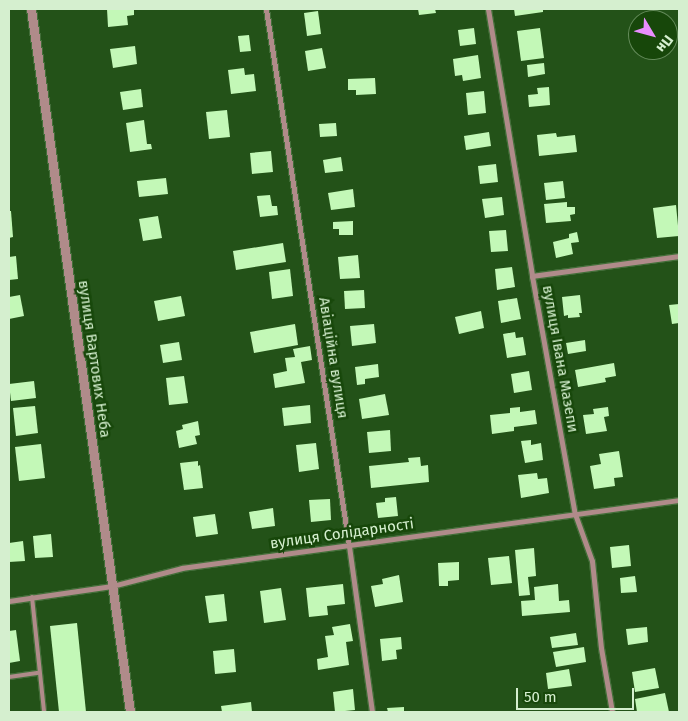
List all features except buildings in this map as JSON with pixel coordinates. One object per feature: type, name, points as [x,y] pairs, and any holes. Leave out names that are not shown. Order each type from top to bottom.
[{"type":"street","name":"вулиця Вартових Неба","points":[[31,9],[130,712]]},
{"type":"street","name":"Авіаційна вулиця","points":[[266,9],[349,546],[372,712]]},
{"type":"street","name":"вулиця Івана Мазепи","points":[[488,9],[532,276],[575,514],[592,561],[601,648],[612,712]]},
{"type":"street","points":[[532,276],[679,256]]},
{"type":"street","name":"вулиця Солідарності","points":[[9,601],[112,586],[182,568],[679,500]]},
{"type":"lane","points":[[32,597],[44,712]]},
{"type":"lane","points":[[9,677],[39,673]]}]
